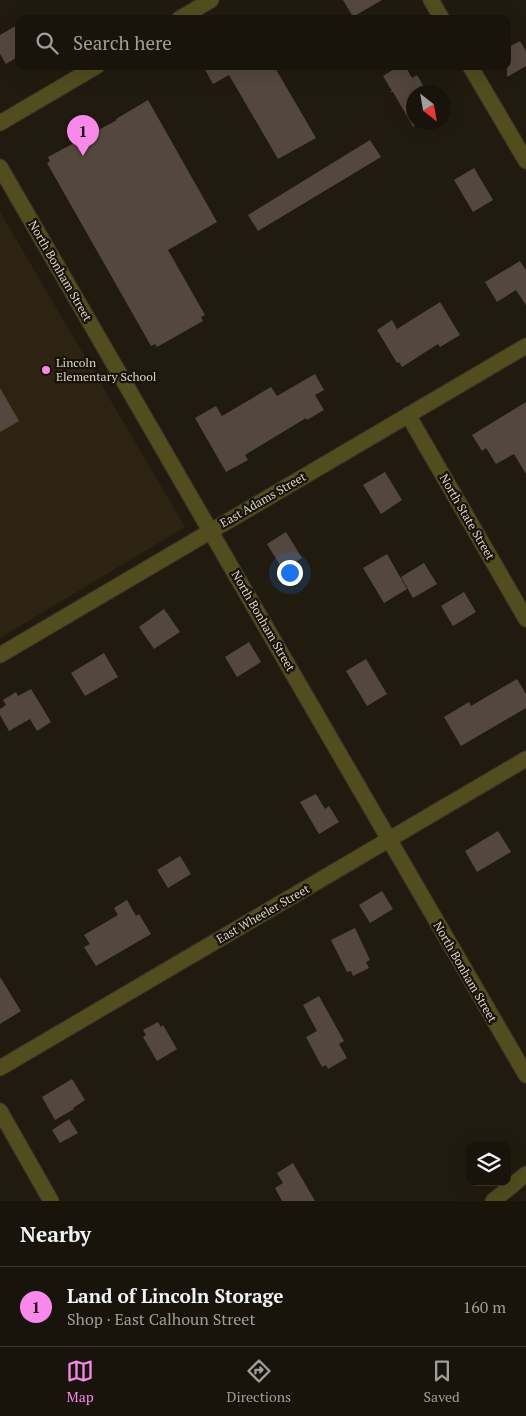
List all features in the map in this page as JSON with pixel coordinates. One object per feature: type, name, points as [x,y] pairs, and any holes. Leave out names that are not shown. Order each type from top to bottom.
[{"type":"street","points":[[186,15],[211,0]]},
{"type":"street","points":[[431,0],[440,15]]},
{"type":"street","points":[[0,123],[90,70]]},
{"type":"street","points":[[472,70],[526,161]]},
{"type":"street","name":"North Bonham Street","points":[[0,167],[526,1075]]},
{"type":"street","name":"East Adams Street","points":[[0,655],[526,346]]},
{"type":"street","name":"North State Street","points":[[408,415],[526,619]]},
{"type":"street","name":"East Wheeler Street","points":[[0,1068],[526,759]]},
{"type":"street","points":[[0,1111],[51,1201]]},
{"type":"street","points":[[493,1201],[526,1174]]},
{"type":"shaded area","name":"Lincoln Elementary School","points":[[0,212],[185,527],[0,638]]},
{"type":"building","points":[[343,0],[382,0],[356,15],[352,15]]},
{"type":"building","points":[[15,26],[15,58],[6,64],[0,54],[0,35]]},
{"type":"building","points":[[520,41],[526,51],[526,66],[507,77],[507,70],[511,70],[511,46]]},
{"type":"building","points":[[205,70],[276,70],[316,138],[278,159],[229,75],[213,84]]},
{"type":"building","points":[[393,70],[407,70],[412,78],[417,75],[423,85],[406,85],[406,114],[393,92],[389,92],[392,91],[383,76]]},
{"type":"building","points":[[148,100],[217,222],[168,250],[205,315],[201,317],[203,321],[157,347],[155,344],[151,346],[47,163],[50,161],[48,157],[117,120]]},
{"type":"building","points":[[370,140],[381,157],[258,231],[248,215]]},
{"type":"building","points":[[474,168],[493,200],[473,212],[454,180]]},
{"type":"building","points":[[520,261],[526,270],[526,305],[516,290],[497,302],[485,282]]},
{"type":"building","points":[[440,302],[460,335],[440,347],[438,344],[402,367],[399,362],[397,363],[377,330],[392,320],[397,329]]},
{"type":"building","points":[[315,374],[324,390],[315,395],[324,410],[307,420],[306,418],[245,455],[248,460],[226,472],[195,418],[216,406],[222,416],[271,387],[277,396]]},
{"type":"building","points":[[0,388],[19,421],[0,432]]},
{"type":"building","points":[[526,402],[526,474],[514,454],[496,464],[486,448],[482,451],[472,435]]},
{"type":"building","points":[[385,472],[402,500],[381,514],[363,485]]},
{"type":"building","points":[[286,532],[302,558],[283,570],[267,544]]},
{"type":"building","points":[[387,554],[407,589],[384,603],[363,568]]},
{"type":"building","points":[[424,563],[437,584],[413,598],[401,577]]},
{"type":"building","points":[[464,592],[476,612],[453,626],[441,606]]},
{"type":"building","points":[[164,609],[180,632],[154,649],[139,627]]},
{"type":"building","points":[[249,642],[261,662],[237,677],[225,657]]},
{"type":"building","points":[[104,653],[118,677],[85,696],[71,673]]},
{"type":"building","points":[[366,659],[387,694],[367,706],[346,671]]},
{"type":"building","points":[[517,679],[526,694],[526,708],[461,746],[444,717],[469,702],[471,706]]},
{"type":"building","points":[[31,689],[51,722],[37,731],[30,719],[9,731],[0,715],[0,709],[6,705],[3,700],[16,692],[18,696]]},
{"type":"building","points":[[316,794],[325,809],[329,806],[339,822],[319,834],[300,802]]},
{"type":"building","points":[[498,831],[511,852],[477,872],[465,851]]},
{"type":"building","points":[[180,856],[191,874],[168,888],[157,870]]},
{"type":"building","points":[[382,891],[393,909],[370,923],[359,905]]},
{"type":"building","points":[[127,900],[136,916],[139,914],[151,934],[96,966],[84,947],[90,944],[84,935],[118,915],[114,908]]},
{"type":"building","points":[[355,928],[370,960],[366,962],[369,968],[353,976],[351,971],[347,972],[331,940]]},
{"type":"building","points":[[0,977],[21,1011],[0,1024]]},
{"type":"building","points":[[319,996],[344,1041],[339,1044],[347,1058],[328,1069],[326,1065],[322,1067],[306,1037],[317,1031],[303,1005]]},
{"type":"building","points":[[158,1022],[161,1027],[163,1025],[177,1049],[157,1061],[143,1037],[146,1035],[143,1030]]},
{"type":"building","points":[[72,1079],[85,1100],[55,1120],[42,1097]]},
{"type":"building","points":[[69,1119],[78,1133],[60,1143],[52,1130]]},
{"type":"building","points":[[293,1163],[315,1201],[282,1201],[275,1188],[283,1183],[277,1173]]},
{"type":"place","name":"Land of Lincoln Storage","points":[[83,156]]},
{"type":"place","name":"Lincoln Elementary School","points":[[46,370]]}]
